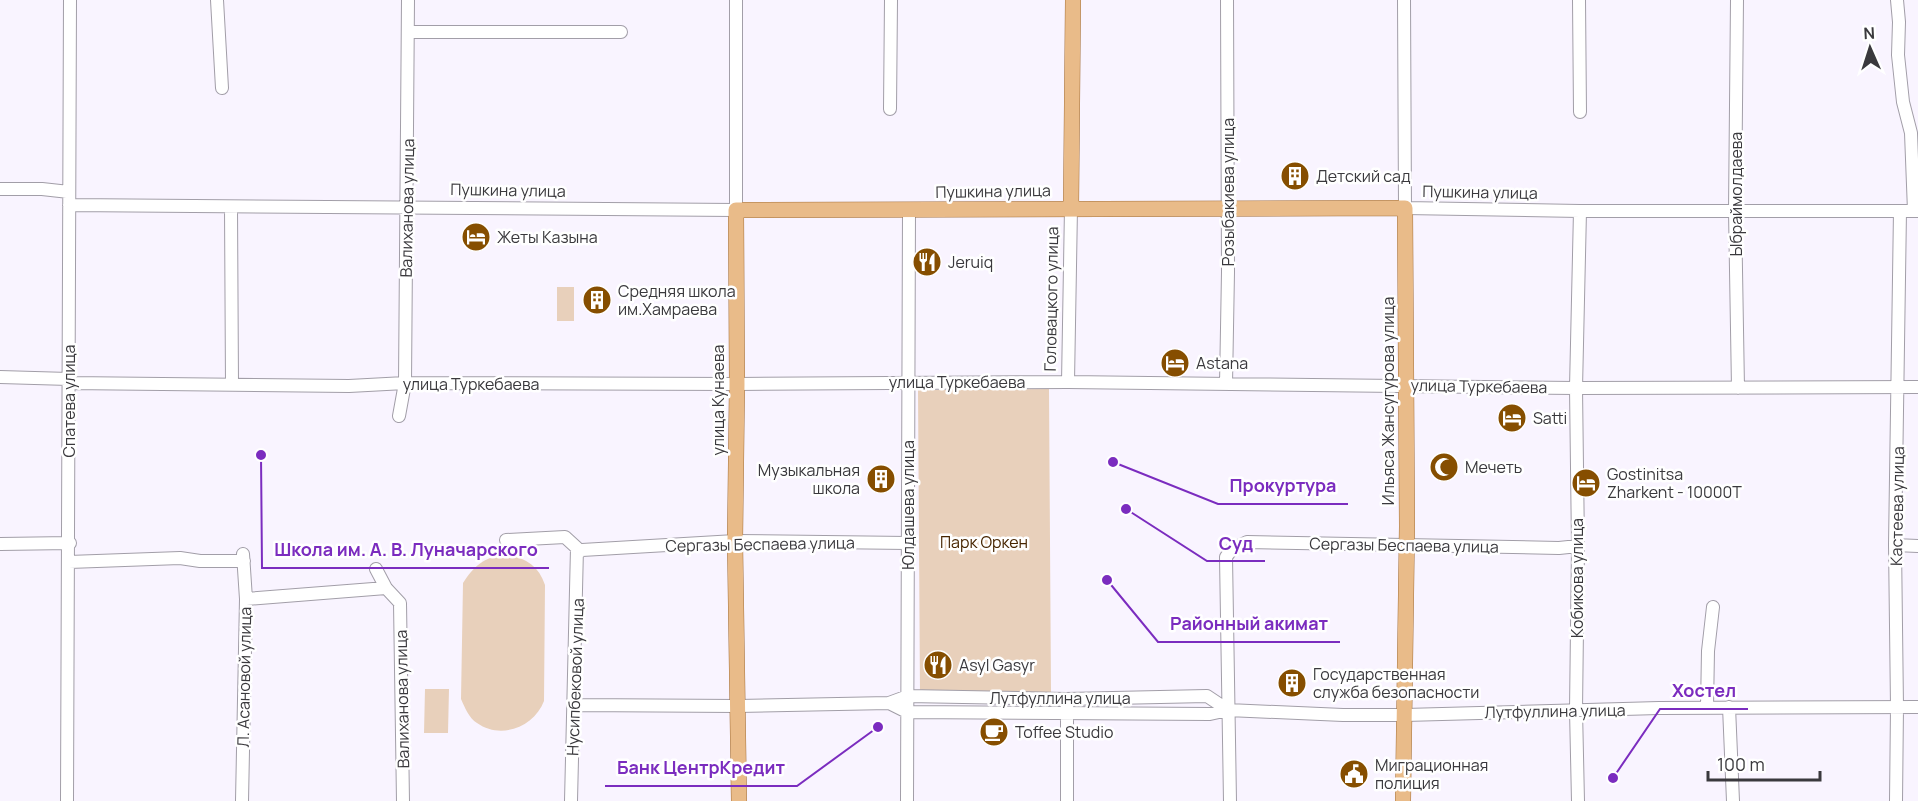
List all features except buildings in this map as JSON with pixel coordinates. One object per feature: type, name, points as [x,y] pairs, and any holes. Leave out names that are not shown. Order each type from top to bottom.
[{"type":"main road","name":"Головацкого улица","points":[[1071,208],[1073,0]]},
{"type":"main road","name":"Пушкина улица","points":[[736,210],[1405,208]]},
{"type":"main road","name":"Ильяса Жансугурова улица","points":[[1403,801],[1406,544],[1405,208]]},
{"type":"main road","name":"улица Кунаева","points":[[736,210],[735,541],[739,801]]},
{"type":"street","name":"Спатева улица","points":[[68,801],[70,0]]},
{"type":"street","points":[[218,0],[222,88]]},
{"type":"street","name":"Валиханова улица","points":[[399,416],[405,383],[408,0]]},
{"type":"street","name":"улица Кунаева","points":[[736,0],[736,210]]},
{"type":"street","points":[[890,109],[891,0]]},
{"type":"street","name":"Розыбакиева улица","points":[[1226,384],[1227,0]]},
{"type":"street","name":"Ильяса Жансугурова улица","points":[[1404,0],[1405,208]]},
{"type":"street","points":[[1579,0],[1580,112]]},
{"type":"street","name":"Ыбраймолдаева","points":[[1737,0],[1735,212],[1738,388]]},
{"type":"street","points":[[1897,0],[1898,55],[1903,102],[1911,133],[1916,211]]},
{"type":"street","points":[[408,32],[589,34],[621,32]]},
{"type":"street","points":[[0,189],[42,189],[69,192]]},
{"type":"street","name":"Пушкина улица","points":[[69,205],[736,210]]},
{"type":"street","points":[[231,207],[232,386]]},
{"type":"street","name":"Головацкого улица","points":[[1068,382],[1071,208]]},
{"type":"street","name":"Пушкина улица","points":[[1405,208],[1735,212],[1916,211]]},
{"type":"street","name":"Юлдашева улица","points":[[907,801],[909,210]]},
{"type":"street","name":"Кобикова улица","points":[[1578,801],[1576,388],[1580,211]]},
{"type":"street","name":"Кастеева улица","points":[[1896,801],[1898,707],[1895,545],[1900,211]]},
{"type":"street","name":"улица Туркебаева","points":[[0,376],[69,381],[232,386],[349,386],[405,383],[1068,382],[1576,388],[1918,387]]},
{"type":"street","points":[[506,540],[566,537],[579,550]]},
{"type":"street","name":"Сергазы Беспаева улица","points":[[579,550],[735,541],[908,543]]},
{"type":"street","points":[[0,544],[70,543]]},
{"type":"street","name":"Сергазы Беспаева улица","points":[[1228,710],[1226,556],[1232,549],[1247,543],[1560,548],[1578,546]]},
{"type":"street","points":[[1895,545],[1918,546]]},
{"type":"street","name":"Нусипбековой улица","points":[[571,801],[579,550]]},
{"type":"street","name":"Л. Асановой улица","points":[[69,562],[180,558],[200,561],[243,557],[246,599],[242,801]]},
{"type":"street","name":"Валиханова улица","points":[[376,569],[386,588],[400,603],[403,801]]},
{"type":"street","points":[[246,599],[386,588]]},
{"type":"street","points":[[1707,707],[1708,651],[1713,607]]},
{"type":"street","name":"Лутфуллина улица","points":[[574,705],[738,706],[889,703],[908,696],[1066,699],[1207,696],[1228,710]]},
{"type":"street","points":[[1066,699],[1067,801]]},
{"type":"street","name":"Лутфуллина улица","points":[[889,703],[907,712],[1210,714],[1228,710],[1343,715],[1707,707],[1918,707]]},
{"type":"street","points":[[1729,707],[1733,801]]},
{"type":"street","points":[[1228,710],[1230,801]]},
{"type":"green space","points":[[557,287],[574,287],[574,321],[557,321]]},
{"type":"green space","name":"Парк Оркен","points":[[1049,389],[1051,693],[920,694],[918,390]]},
{"type":"green space","points":[[504,555],[518,557],[530,563],[539,572],[545,585],[544,701],[533,718],[525,724],[516,728],[496,730],[486,728],[474,721],[461,699],[463,583],[480,563]]},
{"type":"green space","points":[[425,689],[449,689],[448,733],[424,733]]},
{"type":"place","name":"Детский сад","points":[[1295,176]]},
{"type":"place","name":"Жеты Казына","points":[[476,237]]},
{"type":"place","name":"Jeruiq","points":[[927,262]]},
{"type":"place","name":"Средняя школа им.Хамраева","points":[[597,300]]},
{"type":"place","name":"Astana","points":[[1175,363]]},
{"type":"place","name":"Satti","points":[[1512,418]]},
{"type":"place","name":"Школа им. А. В. Луначарского","points":[[261,455]]},
{"type":"place","name":"Прокуртура","points":[[1113,462]]},
{"type":"place","name":"Мечеть","points":[[1444,467]]},
{"type":"place","name":"Музыкальная школа","points":[[881,479]]},
{"type":"place","name":"Gostinitsa Zharkent - 10000T","points":[[1586,483]]},
{"type":"place","name":"Суд","points":[[1126,509]]},
{"type":"place","name":"Районный акимат","points":[[1107,580]]},
{"type":"place","name":"Asyl Gasyr","points":[[938,665]]},
{"type":"place","name":"Государственная служба безопасности","points":[[1292,683]]},
{"type":"place","name":"Банк ЦентрКредит","points":[[878,727]]},
{"type":"place","name":"Toffee Studio","points":[[994,732]]},
{"type":"place","name":"Миграционная полиция","points":[[1354,774]]},
{"type":"place","name":"Хостел","points":[[1613,778]]}]
